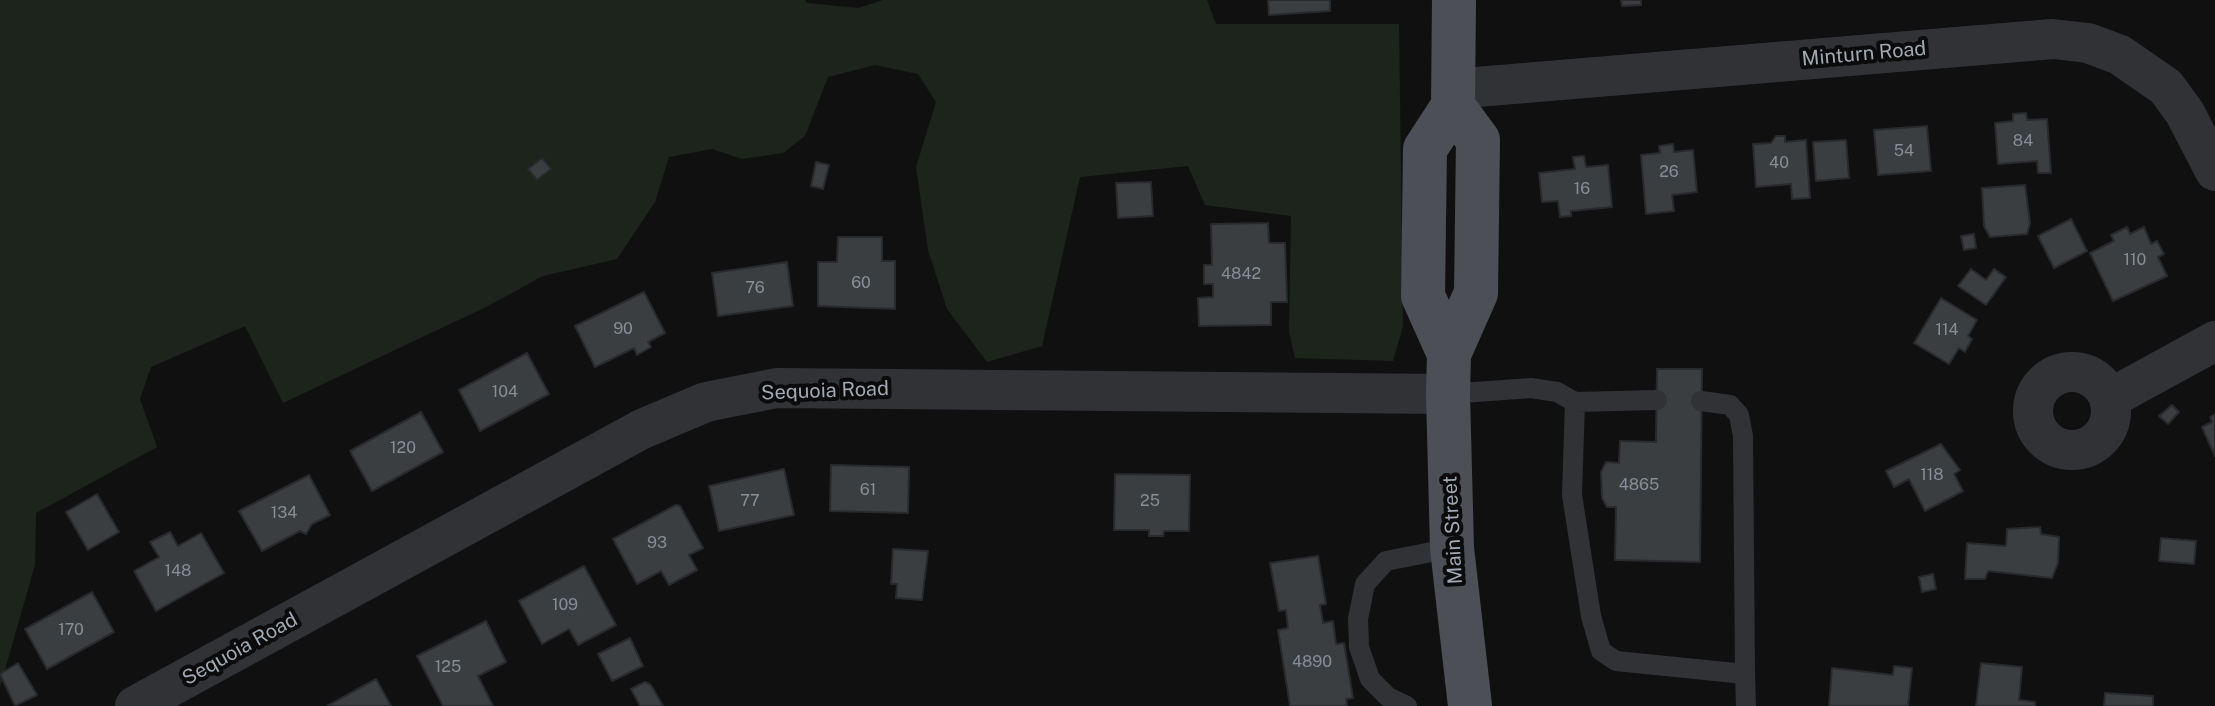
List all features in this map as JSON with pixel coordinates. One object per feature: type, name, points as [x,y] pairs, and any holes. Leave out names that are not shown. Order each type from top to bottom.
[{"type":"main road","points":[[1453,97],[1454,0]]},
{"type":"main road","name":"Main Street","points":[[1453,97],[1478,140],[1476,293],[1448,374],[1452,548],[1470,706]]},
{"type":"street","name":"Minturn Road","points":[[1453,97],[2053,39],[2088,43],[2120,55],[2166,87],[2185,113],[2215,171]]},
{"type":"street","points":[[2109,399],[2215,341]]},
{"type":"street","name":"Sequoia Road","points":[[135,706],[642,429],[706,402],[777,388],[1448,374]]},
{"type":"lane","points":[[1448,374],[1557,392],[1575,402],[1657,400]]},
{"type":"lane","points":[[1701,401],[1730,405],[1739,415],[1743,436],[1746,706]]},
{"type":"lane","points":[[1575,402],[1572,495],[1591,616],[1601,651],[1616,661],[1745,674]]},
{"type":"lane","points":[[1407,706],[1388,697],[1370,679],[1363,658],[1358,619],[1365,584],[1386,561],[1452,548]]},
{"type":"shaded area","points":[[0,0],[805,0],[807,3],[859,8],[883,0],[1207,0],[1216,24],[1399,24],[1403,326],[1393,361],[1295,358],[1289,332],[1291,216],[1205,205],[1188,166],[1080,177],[1042,346],[987,362],[947,309],[928,250],[916,167],[936,102],[918,74],[875,65],[828,77],[805,136],[783,153],[742,159],[712,149],[669,157],[655,202],[617,259],[543,276],[488,306],[283,403],[245,326],[151,367],[140,399],[157,447],[36,513],[35,565],[0,687]]},
{"type":"building","points":[[1268,0],[1330,0],[1330,11],[1269,15]]},
{"type":"building","points":[[1621,0],[1641,0],[1641,5],[1622,6]]},
{"type":"building","points":[[2026,113],[2027,120],[2047,119],[2051,173],[2038,173],[2037,161],[1998,164],[1995,123],[2013,121],[2013,114]]},
{"type":"building","points":[[1927,126],[1931,171],[1878,175],[1874,130]]},
{"type":"building","points":[[1776,136],[1785,136],[1785,142],[1806,140],[1810,198],[1792,199],[1791,184],[1756,187],[1753,144],[1771,143]]},
{"type":"building","points":[[1846,140],[1849,178],[1816,181],[1813,142]]},
{"type":"building","points":[[1673,144],[1674,152],[1693,150],[1697,192],[1672,195],[1674,211],[1646,214],[1641,155],[1660,153],[1659,146]]},
{"type":"building","points":[[1584,156],[1586,167],[1608,165],[1612,207],[1571,211],[1571,216],[1560,217],[1558,201],[1542,202],[1539,173],[1575,169],[1573,157]]},
{"type":"building","points":[[542,158],[551,169],[537,180],[528,169]]},
{"type":"building","points":[[816,162],[829,165],[823,189],[811,186]]},
{"type":"building","points":[[1151,182],[1153,216],[1118,218],[1116,183]]},
{"type":"building","points":[[2025,185],[2030,223],[2027,234],[1990,237],[1984,226],[1982,188]]},
{"type":"building","points":[[2071,219],[2087,251],[2054,268],[2038,236]]},
{"type":"building","points":[[1268,223],[1269,243],[1285,243],[1287,302],[1271,302],[1271,325],[1199,326],[1198,298],[1213,297],[1213,284],[1204,284],[1204,265],[1212,265],[1211,224]]},
{"type":"building","points":[[2127,227],[2130,234],[2144,227],[2151,244],[2157,241],[2164,254],[2158,257],[2167,276],[2113,301],[2090,253],[2114,241],[2111,235]]},
{"type":"building","points":[[1974,234],[1976,248],[1964,250],[1961,236]]},
{"type":"building","points":[[838,237],[882,237],[882,261],[895,261],[895,309],[818,306],[818,262],[837,262]]},
{"type":"building","points":[[787,262],[793,306],[718,316],[712,273]]},
{"type":"building","points":[[1971,269],[1986,280],[1994,269],[2006,277],[1986,305],[1958,286]]},
{"type":"building","points":[[644,292],[665,333],[648,342],[651,347],[637,355],[634,348],[595,367],[575,326]]},
{"type":"building","points":[[1941,298],[1977,320],[1968,336],[1972,339],[1965,352],[1959,348],[1949,364],[1914,343]]},
{"type":"building","points":[[527,353],[549,394],[480,431],[459,390]]},
{"type":"building","points":[[1657,369],[1702,369],[1700,562],[1615,560],[1616,507],[1607,507],[1602,498],[1601,472],[1606,462],[1619,463],[1620,441],[1656,442]]},
{"type":"building","points":[[2172,405],[2179,412],[2168,424],[2159,416]]},
{"type":"building","points":[[421,412],[443,452],[372,491],[350,451]]},
{"type":"building","points":[[2215,414],[2215,456],[2202,427],[2212,422],[2210,417]]},
{"type":"building","points":[[1941,444],[1960,470],[1954,474],[1963,491],[1925,511],[1909,479],[1894,487],[1886,471]]},
{"type":"building","points":[[831,465],[909,467],[908,513],[830,511]]},
{"type":"building","points":[[784,469],[794,515],[719,531],[709,486]]},
{"type":"building","points":[[1115,474],[1190,475],[1189,531],[1164,531],[1163,536],[1149,536],[1149,530],[1114,530]]},
{"type":"building","points":[[309,475],[330,515],[312,524],[306,534],[300,531],[262,551],[239,511]]},
{"type":"building","points":[[97,494],[119,532],[88,550],[66,512]]},
{"type":"building","points":[[676,505],[680,506],[703,548],[689,555],[697,570],[669,585],[661,571],[637,584],[613,539]]},
{"type":"building","points":[[2040,527],[2041,534],[2059,537],[2058,563],[2052,578],[1988,571],[1985,579],[1965,579],[1967,543],[2006,546],[2007,529]]},
{"type":"building","points":[[170,532],[178,546],[201,533],[224,573],[156,611],[134,571],[159,557],[150,542]]},
{"type":"building","points":[[2161,538],[2196,541],[2194,564],[2159,561]]},
{"type":"building","points":[[893,549],[928,551],[922,600],[896,598],[897,584],[891,584]]},
{"type":"building","points":[[1318,556],[1326,604],[1320,605],[1323,623],[1333,621],[1336,644],[1344,643],[1353,698],[1346,699],[1347,706],[1290,706],[1278,630],[1288,628],[1286,610],[1279,611],[1270,563]]},
{"type":"building","points":[[584,566],[616,625],[578,645],[569,629],[542,644],[519,601]]},
{"type":"building","points":[[1933,574],[1936,589],[1922,592],[1919,577]]},
{"type":"building","points":[[92,592],[114,632],[47,669],[25,629]]},
{"type":"building","points":[[486,621],[506,662],[478,676],[493,706],[443,706],[417,656]]},
{"type":"building","points":[[630,638],[643,666],[612,681],[598,654]]},
{"type":"building","points":[[18,663],[37,695],[15,706],[0,674]]},
{"type":"building","points":[[1981,663],[2022,667],[2019,700],[2035,702],[2035,706],[1976,706]]},
{"type":"building","points":[[1894,666],[1912,668],[1908,706],[1829,706],[1832,668],[1893,675]]},
{"type":"building","points":[[376,679],[391,706],[327,706]]},
{"type":"building","points":[[645,682],[651,685],[663,706],[640,706],[631,689]]},
{"type":"building","points":[[2105,693],[2153,696],[2153,706],[2104,706]]}]
